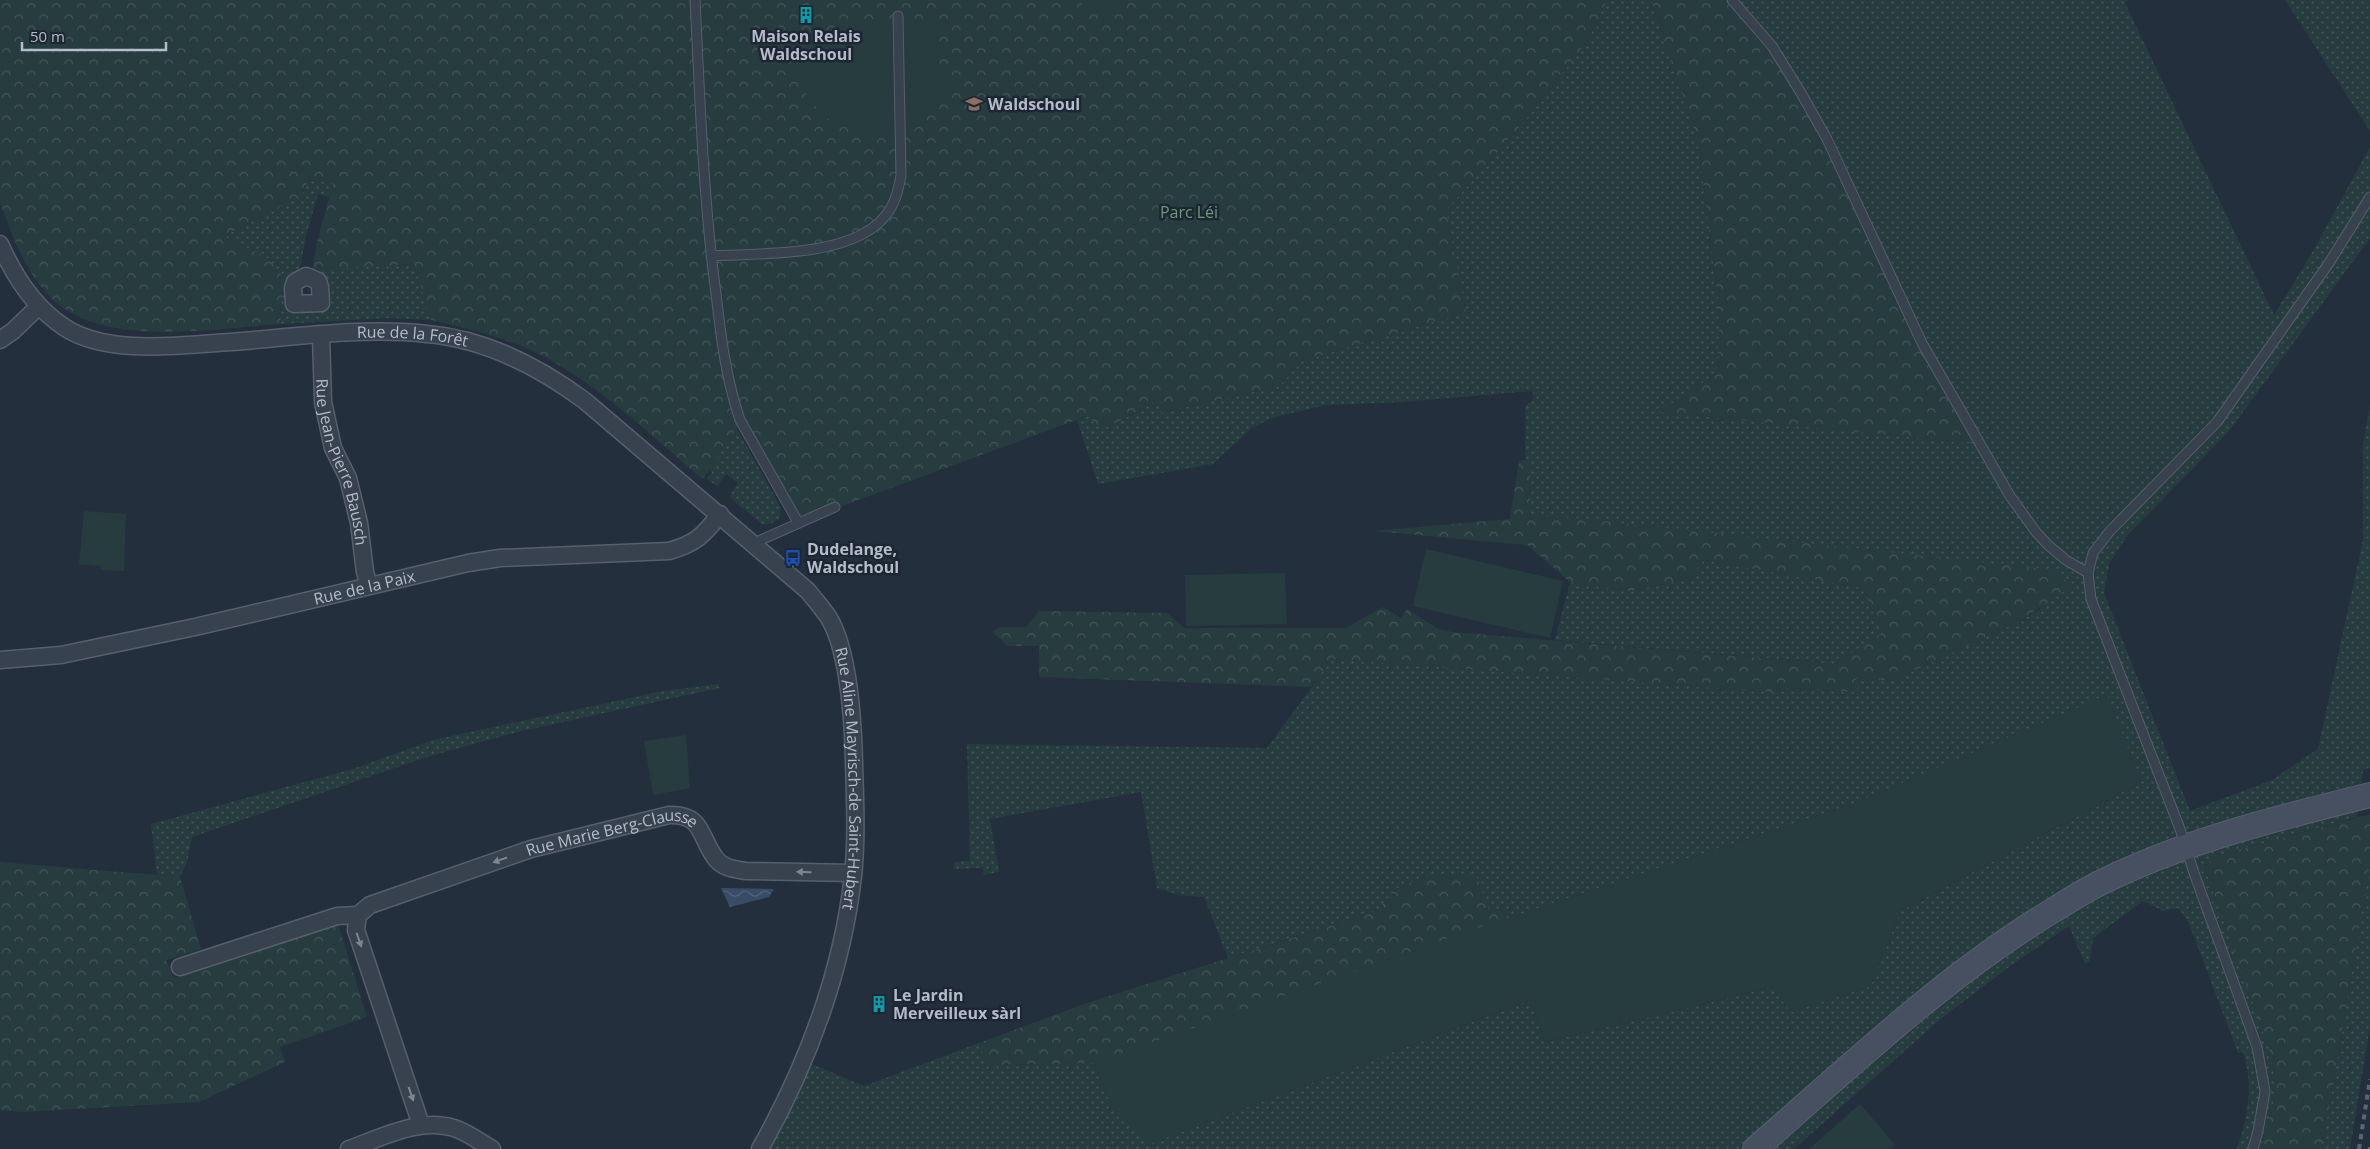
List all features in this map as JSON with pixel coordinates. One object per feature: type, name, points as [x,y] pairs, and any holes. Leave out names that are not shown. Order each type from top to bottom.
[{"type":"main road","points":[[1755,1149],[1928,999],[1982,956],[2096,885],[2144,862],[2186,846],[2283,817],[2365,796]]},
{"type":"street","name":"Rue de la Forêt","points":[[0,244],[18,280],[39,306],[65,328],[94,339],[124,346],[167,346],[390,331],[429,334],[475,343],[509,355],[556,379],[585,400],[754,543]]},
{"type":"street","points":[[0,340],[14,331],[39,306]]},
{"type":"street","name":"Rue Jean-Pierre Bausch","points":[[321,336],[323,402],[333,448],[348,478],[359,524],[365,572],[369,586]]},
{"type":"street","name":"Rue de la Paix","points":[[0,660],[61,655],[195,627],[468,563],[500,558],[670,551],[699,539],[720,514]]},
{"type":"street","name":"Rue Aline Mayrisch-de Saint-Hubert","points":[[754,543],[808,591],[830,619],[840,645],[854,741],[856,811],[853,874],[846,918],[827,996],[805,1061],[760,1149]]},
{"type":"street","name":"Rue Marie Berg-Clausse","points":[[180,967],[336,916],[358,915],[370,905],[531,849],[669,815],[684,814],[696,821],[717,860],[728,868],[745,871],[853,874]]},
{"type":"street","points":[[358,915],[356,930],[421,1125]]},
{"type":"street","points":[[349,1149],[421,1125],[439,1124],[456,1129],[492,1149]]},
{"type":"lane","points":[[695,0],[705,194],[724,360],[740,420],[798,522]]},
{"type":"lane","points":[[1732,0],[1772,46],[1801,92],[1827,139],[1922,343],[2010,496],[2036,532],[2048,545],[2066,560],[2088,574]]},
{"type":"lane","points":[[711,256],[826,248],[864,234],[886,216],[897,198],[901,176],[898,16]]},
{"type":"lane","points":[[2253,1149],[2265,1091],[2257,1047],[2186,846],[2091,599],[2088,574],[2093,553],[2110,531],[2217,422],[2329,263],[2370,197]]},
{"type":"lane","points":[[754,543],[835,507]]},
{"type":"green space","name":"Parc Léi","points":[[0,0],[1607,0],[1588,40],[1527,118],[1446,210],[1466,312],[1302,361],[1279,386],[1160,413],[1163,397],[1109,427],[1094,424],[1090,415],[798,522],[740,421],[713,466],[702,479],[626,413],[564,368],[516,344],[431,320],[414,264],[312,270],[318,238],[333,183],[308,180],[302,195],[224,236],[268,258],[292,289],[280,302],[281,324],[159,332],[127,330],[98,324],[71,313],[49,296],[40,286],[26,264],[14,239],[0,202]]},
{"type":"green space","points":[[1082,0],[1117,0],[1117,11],[1082,12]]},
{"type":"green space","points":[[1607,0],[1651,0],[1698,141],[1720,315],[1717,373],[1660,412],[1969,443],[1732,0],[2129,0],[2125,3],[2274,315],[2313,251],[2370,147],[2370,238],[2230,430],[2127,536],[2109,564],[2104,593],[2190,811],[2272,780],[2318,749],[2363,540],[2363,445],[2370,405],[2370,768],[2363,770],[2357,817],[2220,855],[2204,866],[2268,1045],[2273,1067],[2276,1092],[2261,1149],[2237,1149],[2247,1113],[2249,1089],[2246,1065],[2243,1052],[2238,1053],[2188,921],[2178,908],[2163,911],[2143,901],[2093,938],[2090,961],[2085,964],[2069,926],[2013,964],[1943,1017],[1794,1149],[760,1149],[805,1061],[864,1086],[979,1043],[987,1065],[1094,1063],[1109,1100],[1205,1123],[1530,1000],[1545,1042],[1773,987],[1871,985],[1900,911],[2141,782],[2107,696],[1853,804],[1507,919],[1503,909],[1490,912],[1397,888],[1377,911],[1228,958],[1204,897],[1179,895],[1157,888],[1141,792],[990,819],[999,872],[984,875],[983,868],[954,869],[954,862],[970,861],[967,744],[1267,748],[1332,659],[1771,692],[1787,688],[1854,692],[1853,677],[1892,681],[2020,621],[2042,608],[1577,518],[1530,517],[1530,460],[1525,460],[1525,405],[1532,402],[1533,391],[1401,402],[1326,405],[1275,417],[1253,427],[1213,464],[1098,484],[1077,420],[1091,415],[1109,427],[1163,397],[1161,413],[1279,386],[1302,361],[1466,312],[1446,210],[1527,118],[1588,40]]},
{"type":"green space","points":[[1651,0],[1732,0],[1772,46],[1801,93],[1922,343],[1977,440],[1969,443],[1659,412],[1717,373],[1720,315],[1698,141]]},
{"type":"green space","points":[[2285,0],[2370,0],[2370,131]]},
{"type":"green space","points":[[936,20],[937,61],[958,86],[901,143],[825,118],[798,84],[798,34],[853,33],[853,21]]},
{"type":"green space","points":[[308,180],[333,183],[329,197],[318,194],[306,236],[300,269],[414,264],[431,320],[390,318],[281,324],[280,302],[292,289],[224,236],[302,195]],"holes":[[[306,276],[321,303],[294,304]]]},
{"type":"green space","points":[[736,427],[781,508],[779,519],[770,524],[762,524],[729,497],[738,483],[726,474],[717,486],[707,479],[712,473],[710,470]]},
{"type":"green space","points":[[1530,460],[1530,517],[1577,518],[2061,571],[2069,588],[2020,621],[1892,681],[1854,677],[1860,685],[1854,692],[1787,688],[1771,692],[1332,659],[1311,687],[1039,677],[1039,646],[1008,646],[992,632],[1000,627],[1026,627],[1039,611],[1167,613],[1184,628],[1346,628],[1383,607],[1401,618],[1407,609],[1438,629],[1452,632],[1835,664],[1882,633],[1863,588],[1704,560],[1688,579],[1630,591],[1570,582],[1527,545],[1374,531],[1510,519],[1519,461]]},
{"type":"green space","points":[[84,511],[126,514],[124,571],[101,570],[100,566],[79,564]]},
{"type":"green space","points":[[1426,549],[1563,581],[1550,638],[1413,606]]},
{"type":"green space","points":[[1704,560],[1863,588],[1882,633],[1835,664],[1555,640],[1570,582],[1630,591],[1688,579]]},
{"type":"green space","points":[[1285,573],[1287,624],[1186,626],[1185,575]]},
{"type":"green space","points":[[718,684],[720,688],[517,732],[430,756],[192,837],[187,862],[180,877],[157,875],[151,824],[356,768],[433,740],[663,691]]},
{"type":"green space","points":[[2107,695],[2141,782],[1900,911],[1871,986],[1791,1012],[1772,987],[1545,1042],[1530,1000],[1147,1145],[1109,1100],[1094,1063],[1475,929],[1853,804]]},
{"type":"green space","points":[[686,735],[690,788],[653,795],[644,741]]},
{"type":"green space","points":[[1853,804],[1871,985],[1791,1012],[1772,987],[1638,1019],[1627,949],[1147,1145],[1109,1100],[1094,1063],[987,1065],[979,1043],[1090,1002],[1377,911],[1397,888],[1434,874],[1476,875],[1490,912],[1503,909],[1508,919]]},
{"type":"green space","points":[[2370,814],[2370,865],[2322,1149],[2261,1149],[2276,1092],[2273,1067],[2268,1045],[2204,866],[2220,855]]},
{"type":"green space","points":[[0,862],[180,877],[201,949],[166,960],[174,978],[338,924],[367,1017],[280,1047],[285,1062],[199,1102],[23,1112],[0,1110]]},
{"type":"green space","points":[[2370,865],[2370,1026],[2350,1149],[2322,1149]]},
{"type":"green space","points":[[1860,1104],[1895,1145],[1890,1149],[1809,1149]]},
{"type":"water","points":[[721,888],[774,889],[769,897],[730,907]]},
{"type":"railway","points":[[2359,1149],[2370,1079]]},
{"type":"place","name":"Maison Relais Waldschoul","points":[[806,15]]},
{"type":"place","name":"Waldschoul","points":[[974,104]]},
{"type":"place","name":"Dudelange, Waldschoul","points":[[793,558]]},
{"type":"place","name":"Le Jardin Merveilleux sàrl","points":[[879,1004]]}]
